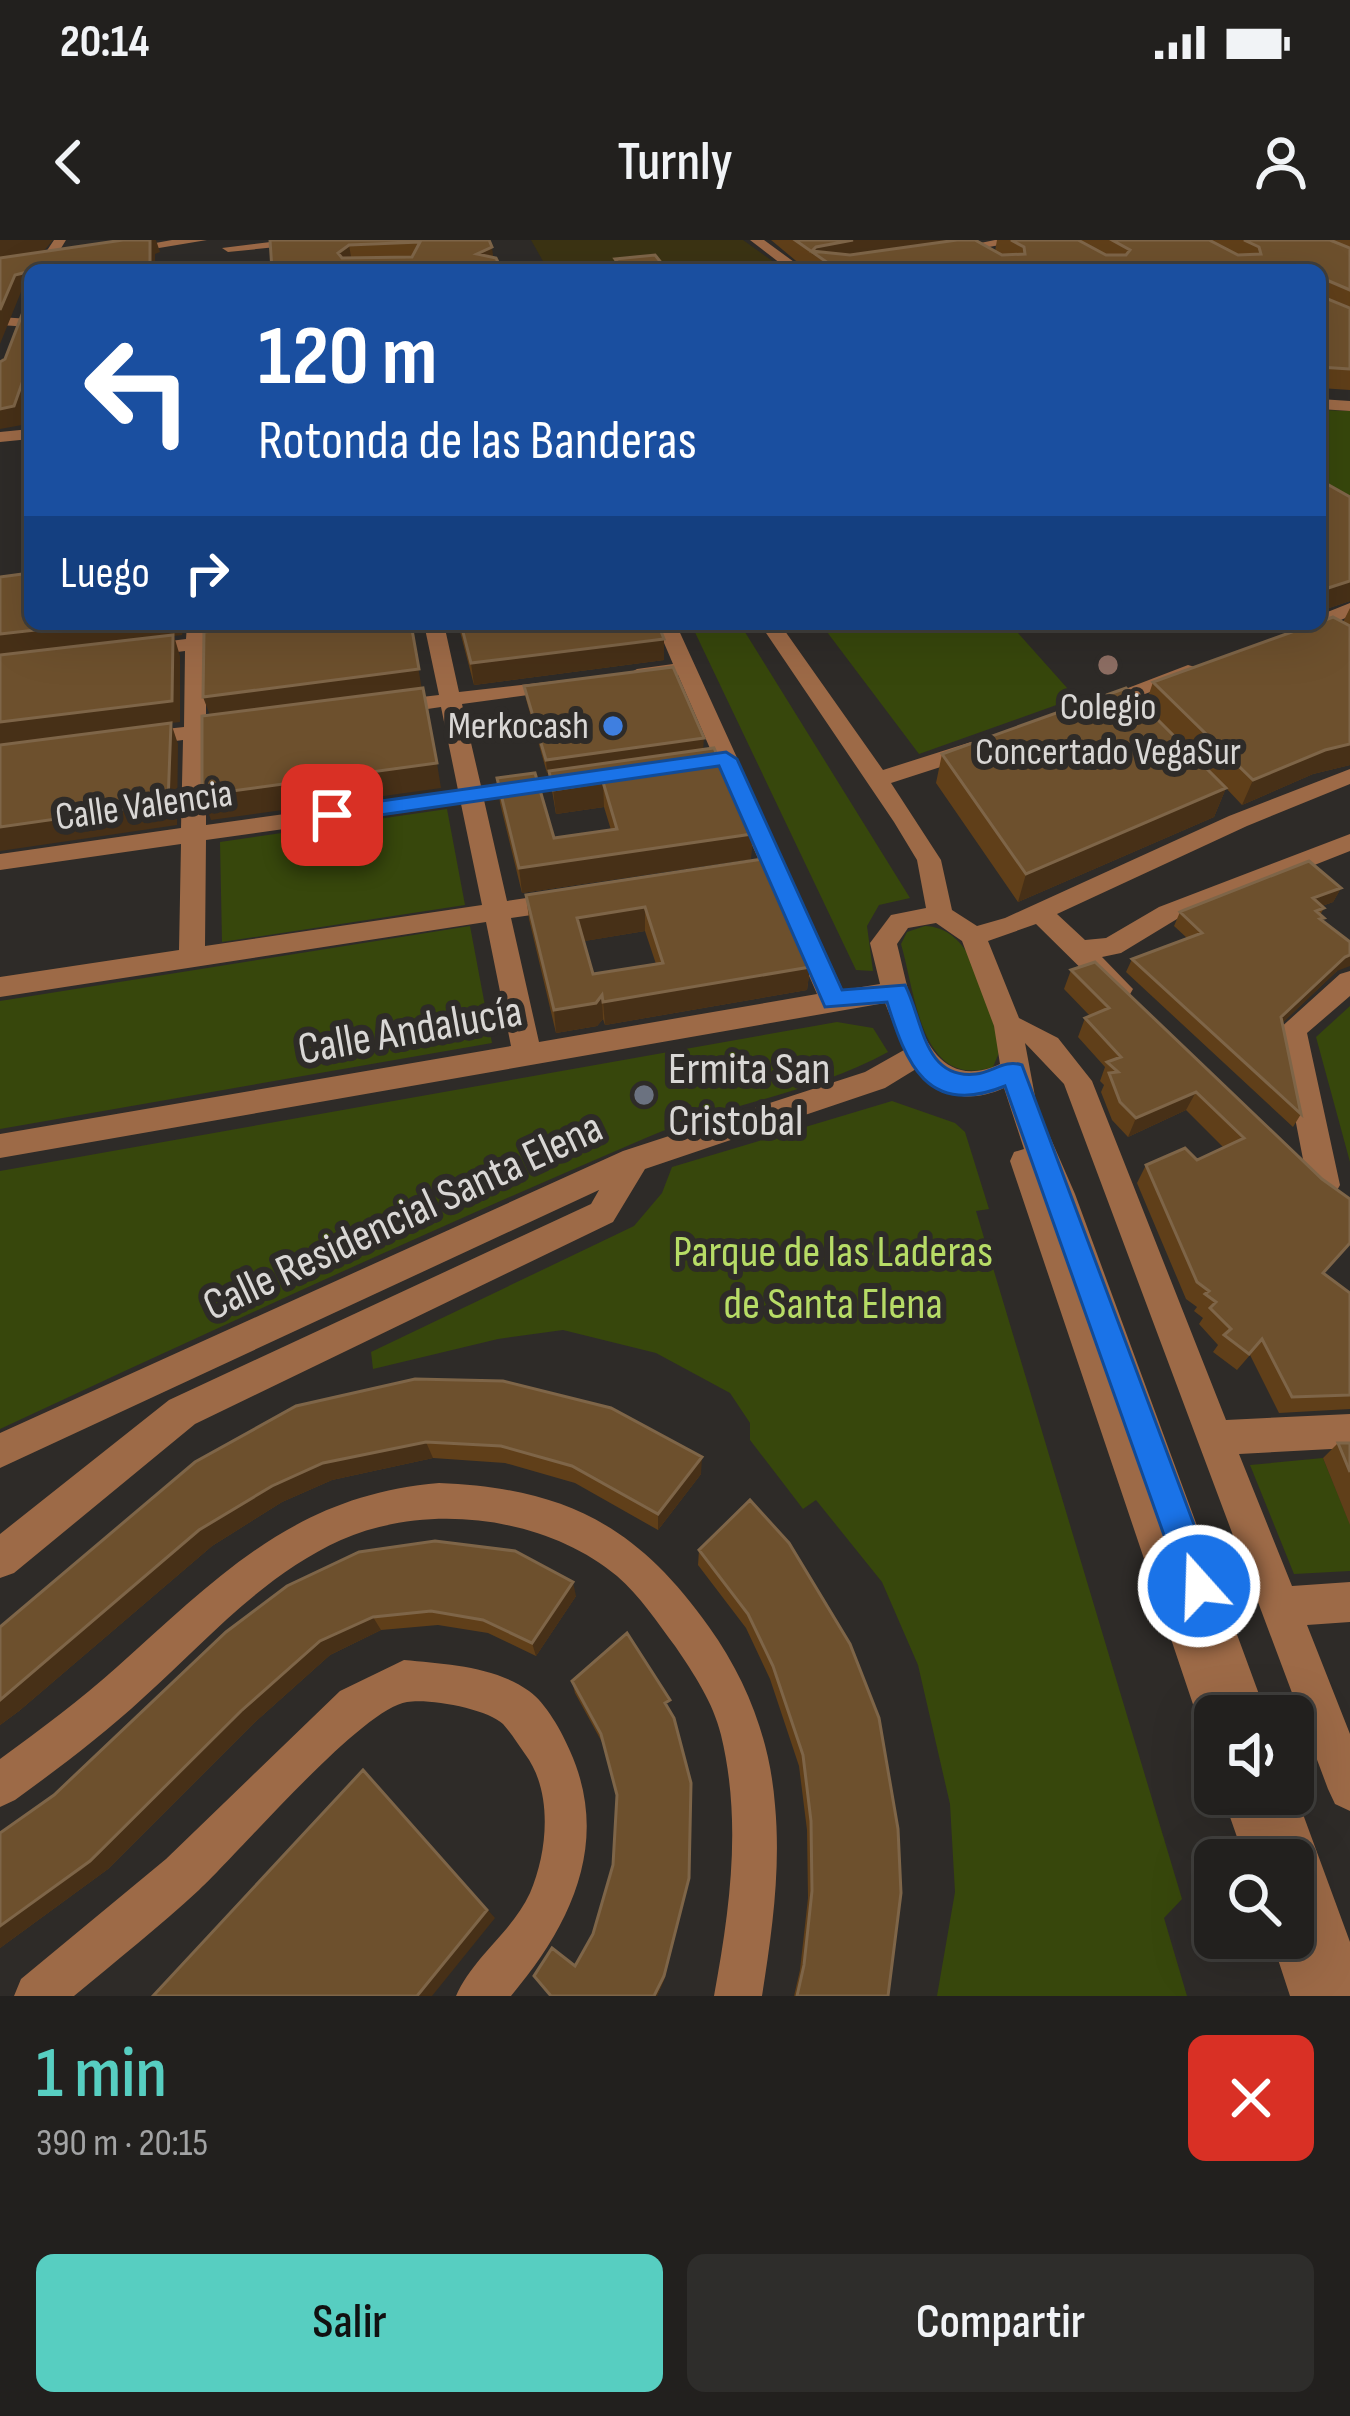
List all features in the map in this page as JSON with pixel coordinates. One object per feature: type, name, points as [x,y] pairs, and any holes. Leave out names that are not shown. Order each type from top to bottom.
[{"type":"street","points":[[106,253],[201,240]]},
{"type":"street","points":[[228,244],[340,240]]},
{"type":"street","points":[[756,240],[790,264]]},
{"type":"street","points":[[929,254],[964,244],[1020,240]]},
{"type":"street","points":[[964,244],[991,259]]},
{"type":"street","points":[[126,264],[127,250]]},
{"type":"street","points":[[48,264],[65,258]]},
{"type":"street","points":[[14,340],[24,321]]},
{"type":"street","points":[[435,630],[528,1057]]},
{"type":"street","points":[[668,630],[762,870],[834,1000]]},
{"type":"street","points":[[774,630],[879,779],[929,860],[940,914]]},
{"type":"street","points":[[1274,640],[1316,630]]},
{"type":"street","points":[[109,654],[196,634],[259,637]]},
{"type":"street","points":[[192,956],[196,634]]},
{"type":"street","points":[[1074,712],[1125,705],[1207,664]]},
{"type":"street","points":[[374,710],[686,668]]},
{"type":"street","points":[[109,743],[262,724]]},
{"type":"street","points":[[879,779],[1010,735]]},
{"type":"street","name":"Calle Valencia","points":[[0,862],[612,775]]},
{"type":"street","points":[[974,936],[1039,912],[1230,813],[1350,776]]},
{"type":"street","points":[[1081,950],[1112,947],[1168,914],[1350,842]]},
{"type":"street","points":[[0,987],[591,897]]},
{"type":"street","points":[[1039,912],[1148,1019]]},
{"type":"street","points":[[940,914],[974,936],[1016,1058],[997,1078],[954,1084],[934,1074],[916,1056],[884,943],[900,921],[940,914]]},
{"type":"street","points":[[1324,1185],[1292,1030],[1350,981]]},
{"type":"street","name":"Calle Andalucía","points":[[0,1146],[896,991]]},
{"type":"street","points":[[1008,1026],[1024,1028],[1061,1057],[1077,1081],[1350,1789]]},
{"type":"street","name":"Calle Residencial Santa Elena","points":[[0,1451],[634,1160],[875,1080],[916,1056]]},
{"type":"street","points":[[997,1078],[1210,1695]]},
{"type":"street","points":[[997,1078],[1238,1695]]},
{"type":"street","points":[[1292,1155],[1350,1207]]},
{"type":"street","points":[[0,1559],[182,1412],[602,1213],[634,1160]]},
{"type":"street","points":[[1215,1438],[1350,1431]]},
{"type":"street","points":[[5,1782],[102,1707],[244,1575],[329,1526],[373,1511],[454,1499],[516,1509],[567,1524],[624,1557],[666,1601],[714,1667],[742,1732],[752,1797],[757,1892],[738,1996]]},
{"type":"street","points":[[1280,1606],[1350,1602]]},
{"type":"street","points":[[38,1996],[182,1875],[356,1706],[404,1681],[468,1687],[515,1706],[547,1748],[565,1789],[565,1839],[551,1900],[525,1944],[479,1996]]},
{"type":"street","points":[[1281,1815],[1346,1996]]},
{"type":"street","points":[[1301,1959],[1314,1996]]},
{"type":"green space","points":[[1326,410],[1350,411],[1350,498],[1326,484]]},
{"type":"green space","points":[[694,630],[744,630],[910,898],[879,905],[867,926],[873,971],[856,970]]},
{"type":"green space","points":[[826,630],[1015,630],[1076,698],[919,754]]},
{"type":"green space","points":[[447,809],[465,905],[222,942],[220,842]]},
{"type":"green space","points":[[470,926],[492,1043],[0,1129],[0,1001]]},
{"type":"green space","points":[[925,926],[957,940],[977,972],[1001,1048],[993,1067],[969,1070],[950,1065],[926,1034],[901,944],[907,932]]},
{"type":"green space","points":[[1350,1006],[1350,1162],[1316,1037]]},
{"type":"green space","points":[[837,1022],[873,1028],[888,1052],[830,1078],[648,1137],[0,1429],[0,1171]]},
{"type":"green space","name":"Parque de las Laderas de Santa Elena","points":[[892,1101],[955,1123],[965,1132],[989,1209],[976,1211],[1182,1899],[1164,1918],[1187,1996],[937,1996],[955,1892],[950,1804],[918,1665],[882,1582],[816,1500],[803,1509],[750,1440],[750,1423],[730,1393],[656,1353],[563,1330],[498,1339],[373,1369],[371,1352],[634,1226],[662,1193],[672,1167]]},
{"type":"green space","points":[[1323,1458],[1350,1524],[1350,1571],[1294,1574],[1250,1465]]},
{"type":"sand","points":[[531,240],[743,240],[777,264],[545,264]]},
{"type":"building","points":[[150,240],[150,264],[24,264],[24,273],[15,275],[0,310],[0,258]]},
{"type":"building","points":[[270,240],[489,240],[492,247],[477,254],[496,258],[499,264],[272,264]],"holes":[[[420,242],[412,257],[342,258],[338,253],[349,245]]]},
{"type":"building","points":[[795,240],[853,240],[812,251],[850,255],[975,240],[1002,255],[1025,254],[1024,247],[1011,240],[1078,240],[1106,255],[1126,255],[1130,250],[1112,240],[1209,240],[1238,255],[1261,254],[1259,247],[1244,240],[1330,240],[1350,248],[1350,290],[1326,283],[1326,264],[829,264]]},
{"type":"building","points":[[655,255],[662,264],[619,264],[615,259]]},
{"type":"building","points":[[1326,298],[1350,308],[1350,369],[1326,367]]},
{"type":"building","points":[[24,309],[24,378],[14,406],[0,409],[0,362]]},
{"type":"building","points":[[1326,483],[1350,497],[1350,581],[1328,588]]},
{"type":"building","points":[[24,574],[24,630],[36,630],[0,634],[0,577]]},
{"type":"building","points":[[1333,617],[1350,626],[1350,744],[1253,780],[1153,682],[1297,630],[1326,630],[1326,620]]},
{"type":"building","points":[[412,630],[419,669],[203,697],[204,632]]},
{"type":"building","points":[[463,630],[660,630],[664,639],[471,663]]},
{"type":"building","points":[[173,635],[172,701],[0,722],[0,655]]},
{"type":"building","name":"Merkocash","points":[[673,667],[704,738],[546,760],[524,686]]},
{"type":"building","points":[[423,688],[437,763],[202,795],[202,716]]},
{"type":"building","points":[[1126,688],[1226,788],[1026,874],[942,754]]},
{"type":"building","points":[[171,723],[168,803],[0,827],[0,745]]},
{"type":"building","points":[[714,748],[752,834],[519,868],[497,778],[535,773],[554,838],[617,829],[603,782],[553,790],[549,771]]},
{"type":"building","points":[[763,859],[810,967],[603,1002],[602,995],[596,1003],[554,1010],[526,895]],"holes":[[[645,907],[663,963],[593,974],[577,918]]]},
{"type":"building","points":[[1309,861],[1341,888],[1313,898],[1324,908],[1316,911],[1324,918],[1320,919],[1350,942],[1350,955],[1281,1017],[1301,1114],[1132,959],[1202,933],[1180,912]]},
{"type":"building","points":[[1095,962],[1322,1179],[1350,1199],[1350,1243],[1323,1273],[1350,1293],[1350,1395],[1292,1397],[1262,1339],[1249,1354],[1224,1335],[1231,1329],[1210,1308],[1216,1302],[1197,1282],[1146,1165],[1185,1148],[1197,1160],[1244,1138],[1196,1092],[1136,1118],[1120,1102],[1109,1073],[1118,1072],[1107,1062],[1121,1057],[1085,1018],[1109,1008],[1071,970]]},
{"type":"building","points":[[415,1379],[503,1381],[611,1408],[702,1457],[658,1514],[572,1466],[501,1446],[426,1442],[323,1463],[272,1486],[199,1530],[0,1700],[0,1627],[195,1462],[296,1406]]},
{"type":"building","points":[[1338,1443],[1350,1443],[1350,1472]]},
{"type":"building","points":[[750,1500],[789,1543],[850,1644],[879,1718],[898,1829],[901,1893],[888,1996],[797,1996],[812,1891],[811,1821],[803,1755],[773,1666],[748,1614],[699,1550]]},
{"type":"building","points":[[435,1541],[515,1551],[573,1582],[532,1643],[483,1620],[431,1611],[373,1617],[320,1641],[241,1711],[90,1861],[0,1926],[0,1833],[54,1795],[226,1632],[287,1586],[359,1552]]},
{"type":"building","points":[[627,1633],[670,1700],[665,1703],[674,1718],[691,1783],[689,1878],[664,1976],[654,1996],[551,1996],[534,1976],[552,1948],[575,1966],[593,1934],[613,1865],[617,1795],[601,1734],[572,1681]]},
{"type":"building","points":[[363,1770],[487,1910],[417,1996],[153,1996]]},
{"type":"place","name":"Colegio Concertado VegaSur","points":[[1108,665]]},
{"type":"place","name":"Merkocash","points":[[613,726]]},
{"type":"place","name":"Ermita San Cristobal","points":[[644,1095]]},
{"type":"route","points":[[332,815],[726,759],[834,1000],[896,991],[916,1056],[934,1074],[954,1084],[982,1084],[1013,1072],[1199,1586]]}]
